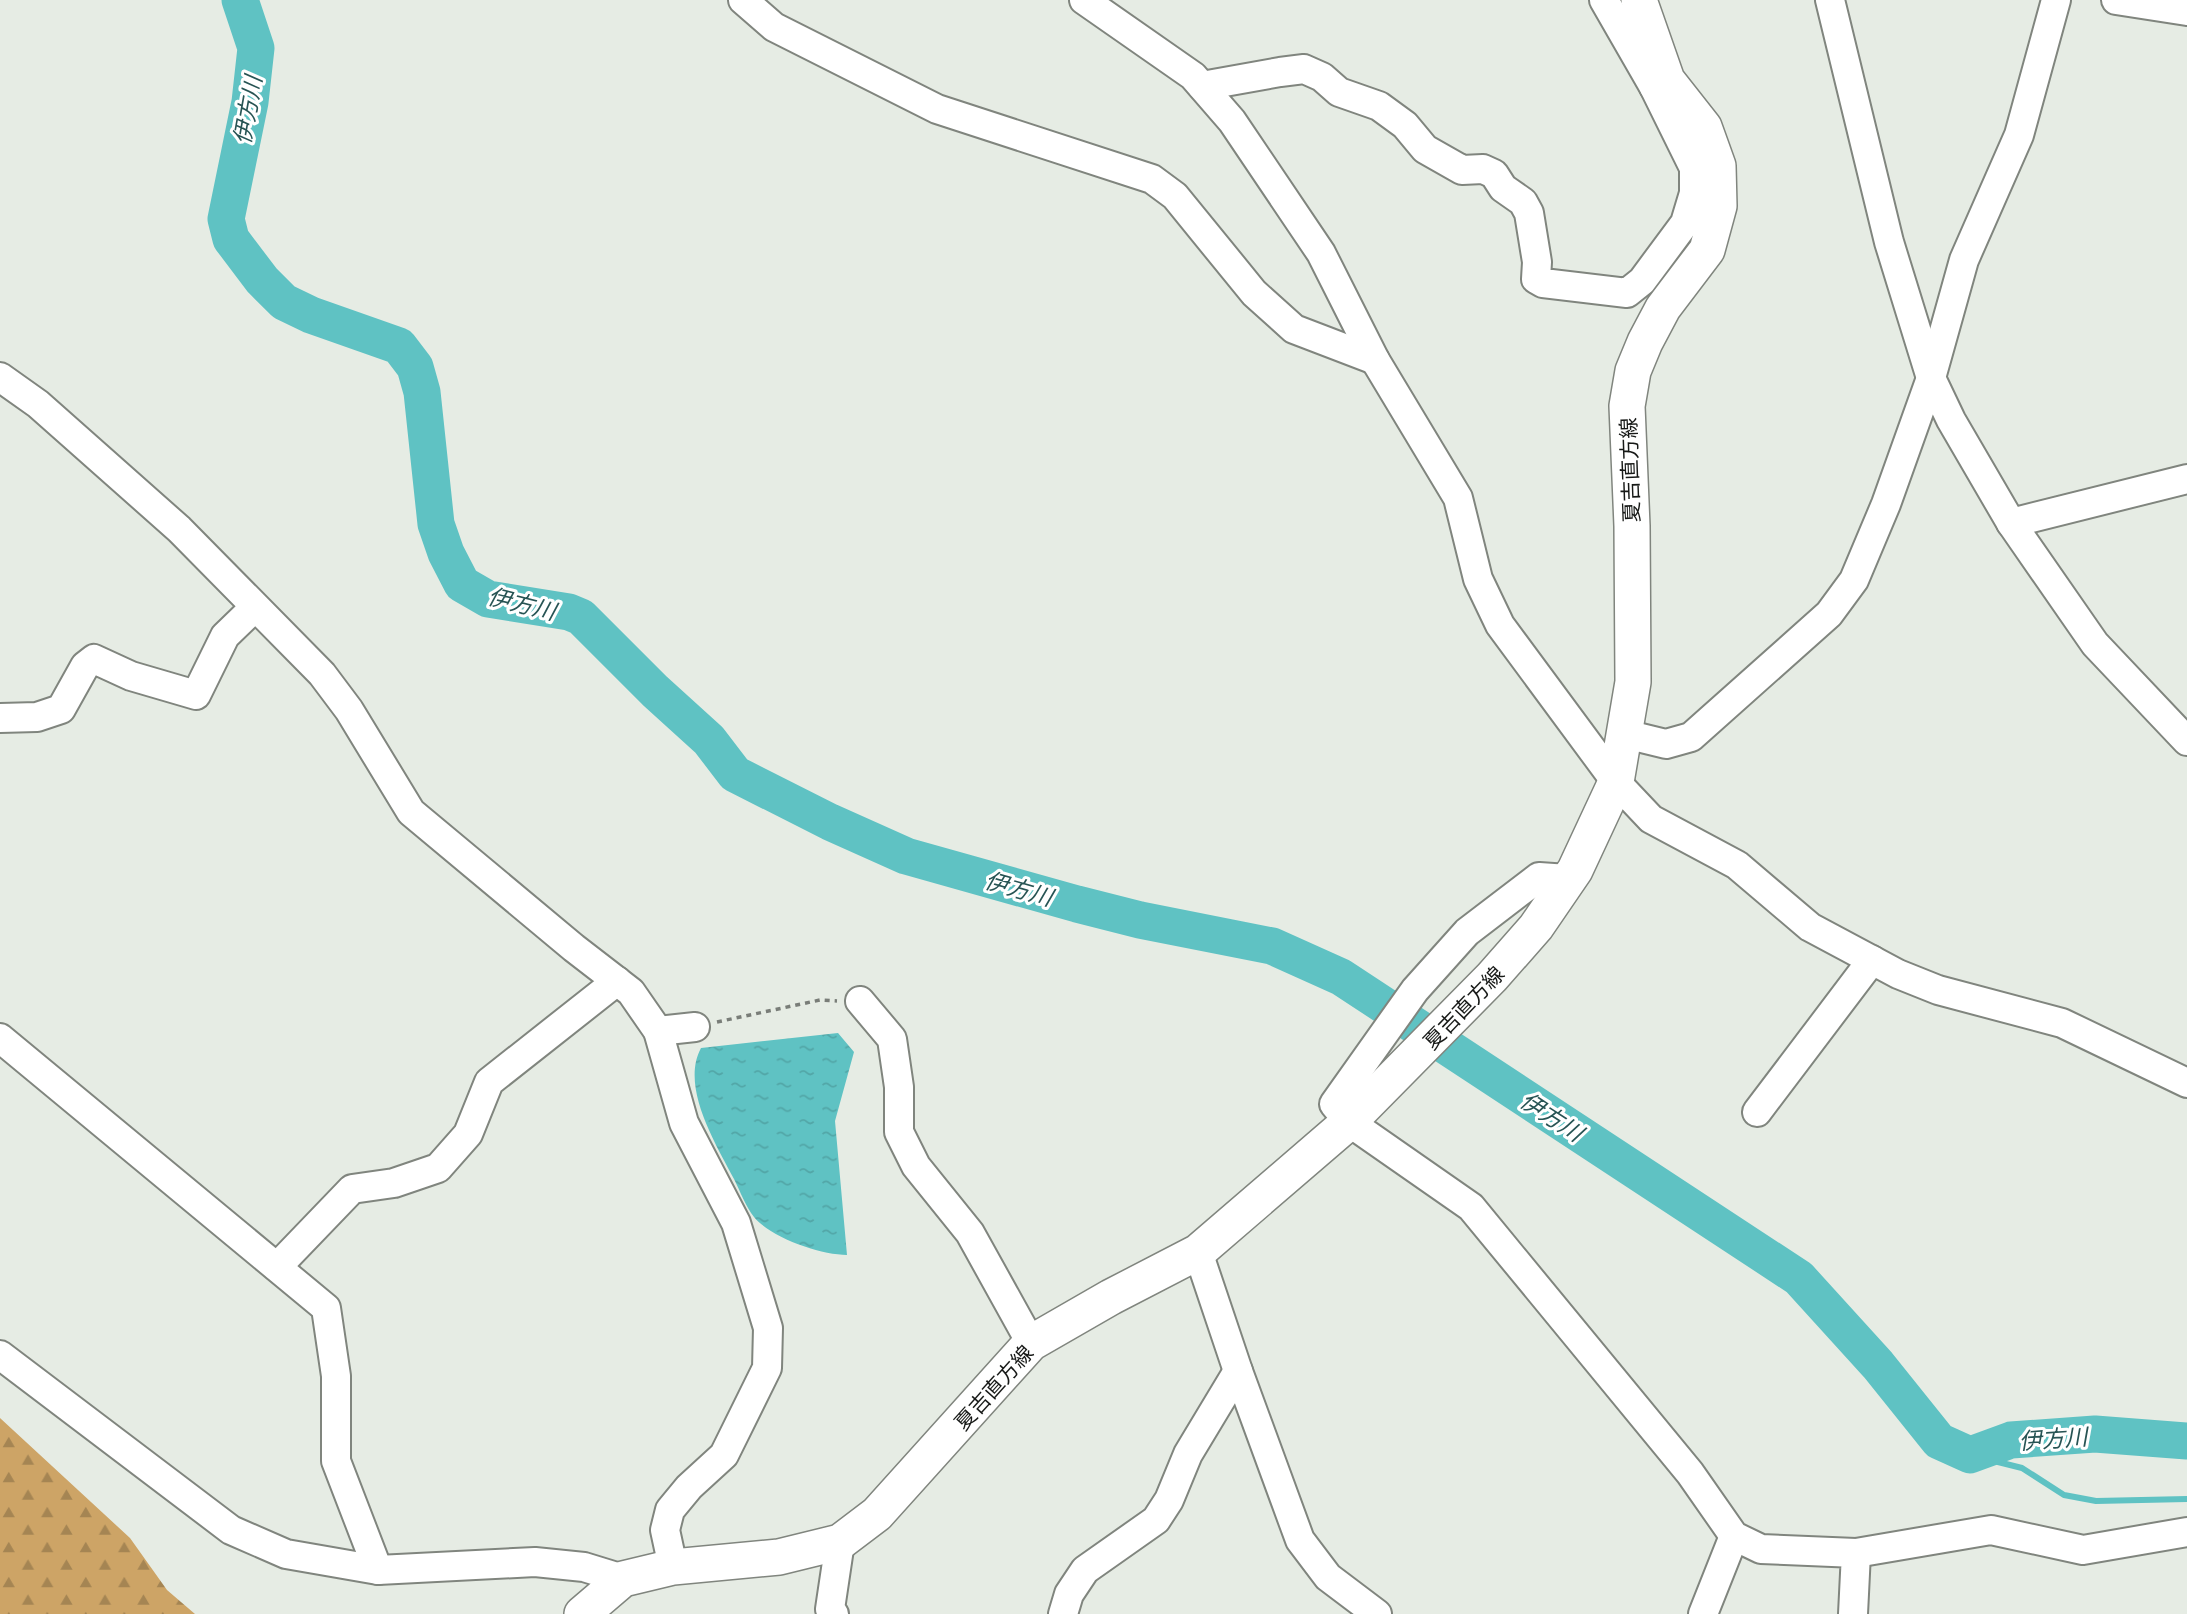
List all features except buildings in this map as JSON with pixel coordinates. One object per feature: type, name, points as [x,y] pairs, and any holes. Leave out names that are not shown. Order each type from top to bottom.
[{"type":"main road","name":"夏吉直方線","points":[[582,1614],[623,1579],[673,1567],[779,1557],[840,1542],[877,1514],[1031,1343],[1111,1297],[1198,1252],[1349,1122],[1458,1014],[1536,927],[1568,879],[1616,782],[1633,682],[1632,526],[1627,406],[1633,371],[1644,342],[1663,308],[1707,250],[1719,206],[1718,166],[1704,127],[1661,84],[1639,0]]},
{"type":"street","points":[[743,0],[774,27],[937,109],[1152,179],[1175,196],[1254,293],[1294,329],[1375,360]]},
{"type":"street","points":[[1084,0],[1193,76],[1232,121],[1321,253],[1375,360],[1458,498],[1478,579],[1500,625],[1616,782],[1651,819],[1737,865],[1810,927],[1898,974],[1938,990],[2062,1023],[2187,1083]]},
{"type":"street","points":[[1202,86],[1304,69],[1322,77],[1339,92],[1379,106],[1405,125],[1425,149],[1462,170],[1483,169],[1494,174],[1503,188],[1523,202],[1529,212],[1537,262],[1536,279],[1543,283],[1626,293],[1642,281],[1685,223],[1694,192],[1694,168],[1661,84],[1604,0]]},
{"type":"street","points":[[1830,0],[1889,242],[1931,378],[1951,420],[2011,523],[2095,644],[2187,741]]},
{"type":"street","points":[[1625,734],[1666,744],[1691,737],[1829,614],[1854,580],[1931,378],[1964,260],[2019,135],[2056,0]]},
{"type":"street","points":[[2116,0],[2187,11]]},
{"type":"street","points":[[0,377],[38,404],[179,528],[322,674],[349,710],[411,812],[631,992],[658,1031],[684,1123],[736,1223],[768,1328],[766,1368],[724,1455],[689,1487],[670,1510],[665,1530],[673,1567]]},
{"type":"street","points":[[2011,523],[2187,479]]},
{"type":"street","points":[[0,718],[37,717],[61,709],[85,666],[94,659],[131,676],[196,695],[225,636],[255,607]]},
{"type":"street","points":[[1568,879],[1539,877],[1467,932],[1415,990],[1334,1104],[1349,1122],[1471,1207],[1690,1474],[1734,1536],[1761,1549],[1856,1553],[1991,1530],[2083,1550],[2187,1532]]},
{"type":"street","points":[[1757,1112],[1872,960]]},
{"type":"street","points":[[276,1267],[352,1189],[394,1183],[438,1168],[468,1134],[489,1082],[617,981]]},
{"type":"street","points":[[860,1001],[892,1039],[899,1087],[899,1132],[916,1166],[970,1233],[1031,1343]]},
{"type":"street","points":[[658,1031],[695,1027]]},
{"type":"street","points":[[0,1038],[326,1308],[336,1376],[336,1461],[378,1570]]},
{"type":"street","points":[[1198,1252],[1300,1540],[1328,1577],[1377,1614]]},
{"type":"street","points":[[0,1355],[232,1530],[286,1554],[378,1570],[535,1562],[584,1567],[623,1579]]},
{"type":"street","points":[[1063,1614],[1069,1594],[1085,1570],[1156,1520],[1169,1500],[1188,1454],[1238,1371]]},
{"type":"street","points":[[1703,1614],[1734,1536]]},
{"type":"street","points":[[829,1612],[840,1542]]},
{"type":"street","points":[[1853,1614],[1856,1553]]},
{"type":"path","points":[[695,1027],[820,1000],[860,1001]]},
{"type":"green space","points":[[0,1418],[130,1538],[167,1590],[195,1614],[0,1614]]},
{"type":"water","points":[[838,1033],[854,1052],[835,1121],[847,1255],[797,1244],[772,1232],[754,1217],[710,1132],[697,1097],[695,1080],[696,1063],[701,1048]]},
{"type":"waterway","name":"伊方川","points":[[240,0],[256,48],[250,102],[226,219],[231,239],[262,280],[284,302],[311,315],[399,346],[415,367],[422,392],[436,524],[446,553],[462,584],[488,599],[569,612],[581,617],[709,740],[735,774],[830,822],[906,856],[1140,920],[1272,946],[1341,977],[1799,1278],[1878,1365],[1939,1441],[1970,1455],[2011,1440],[2095,1434],[2187,1441]]},
{"type":"waterway","points":[[1970,1455],[2022,1468],[2064,1495],[2096,1501],[2187,1499]]}]
